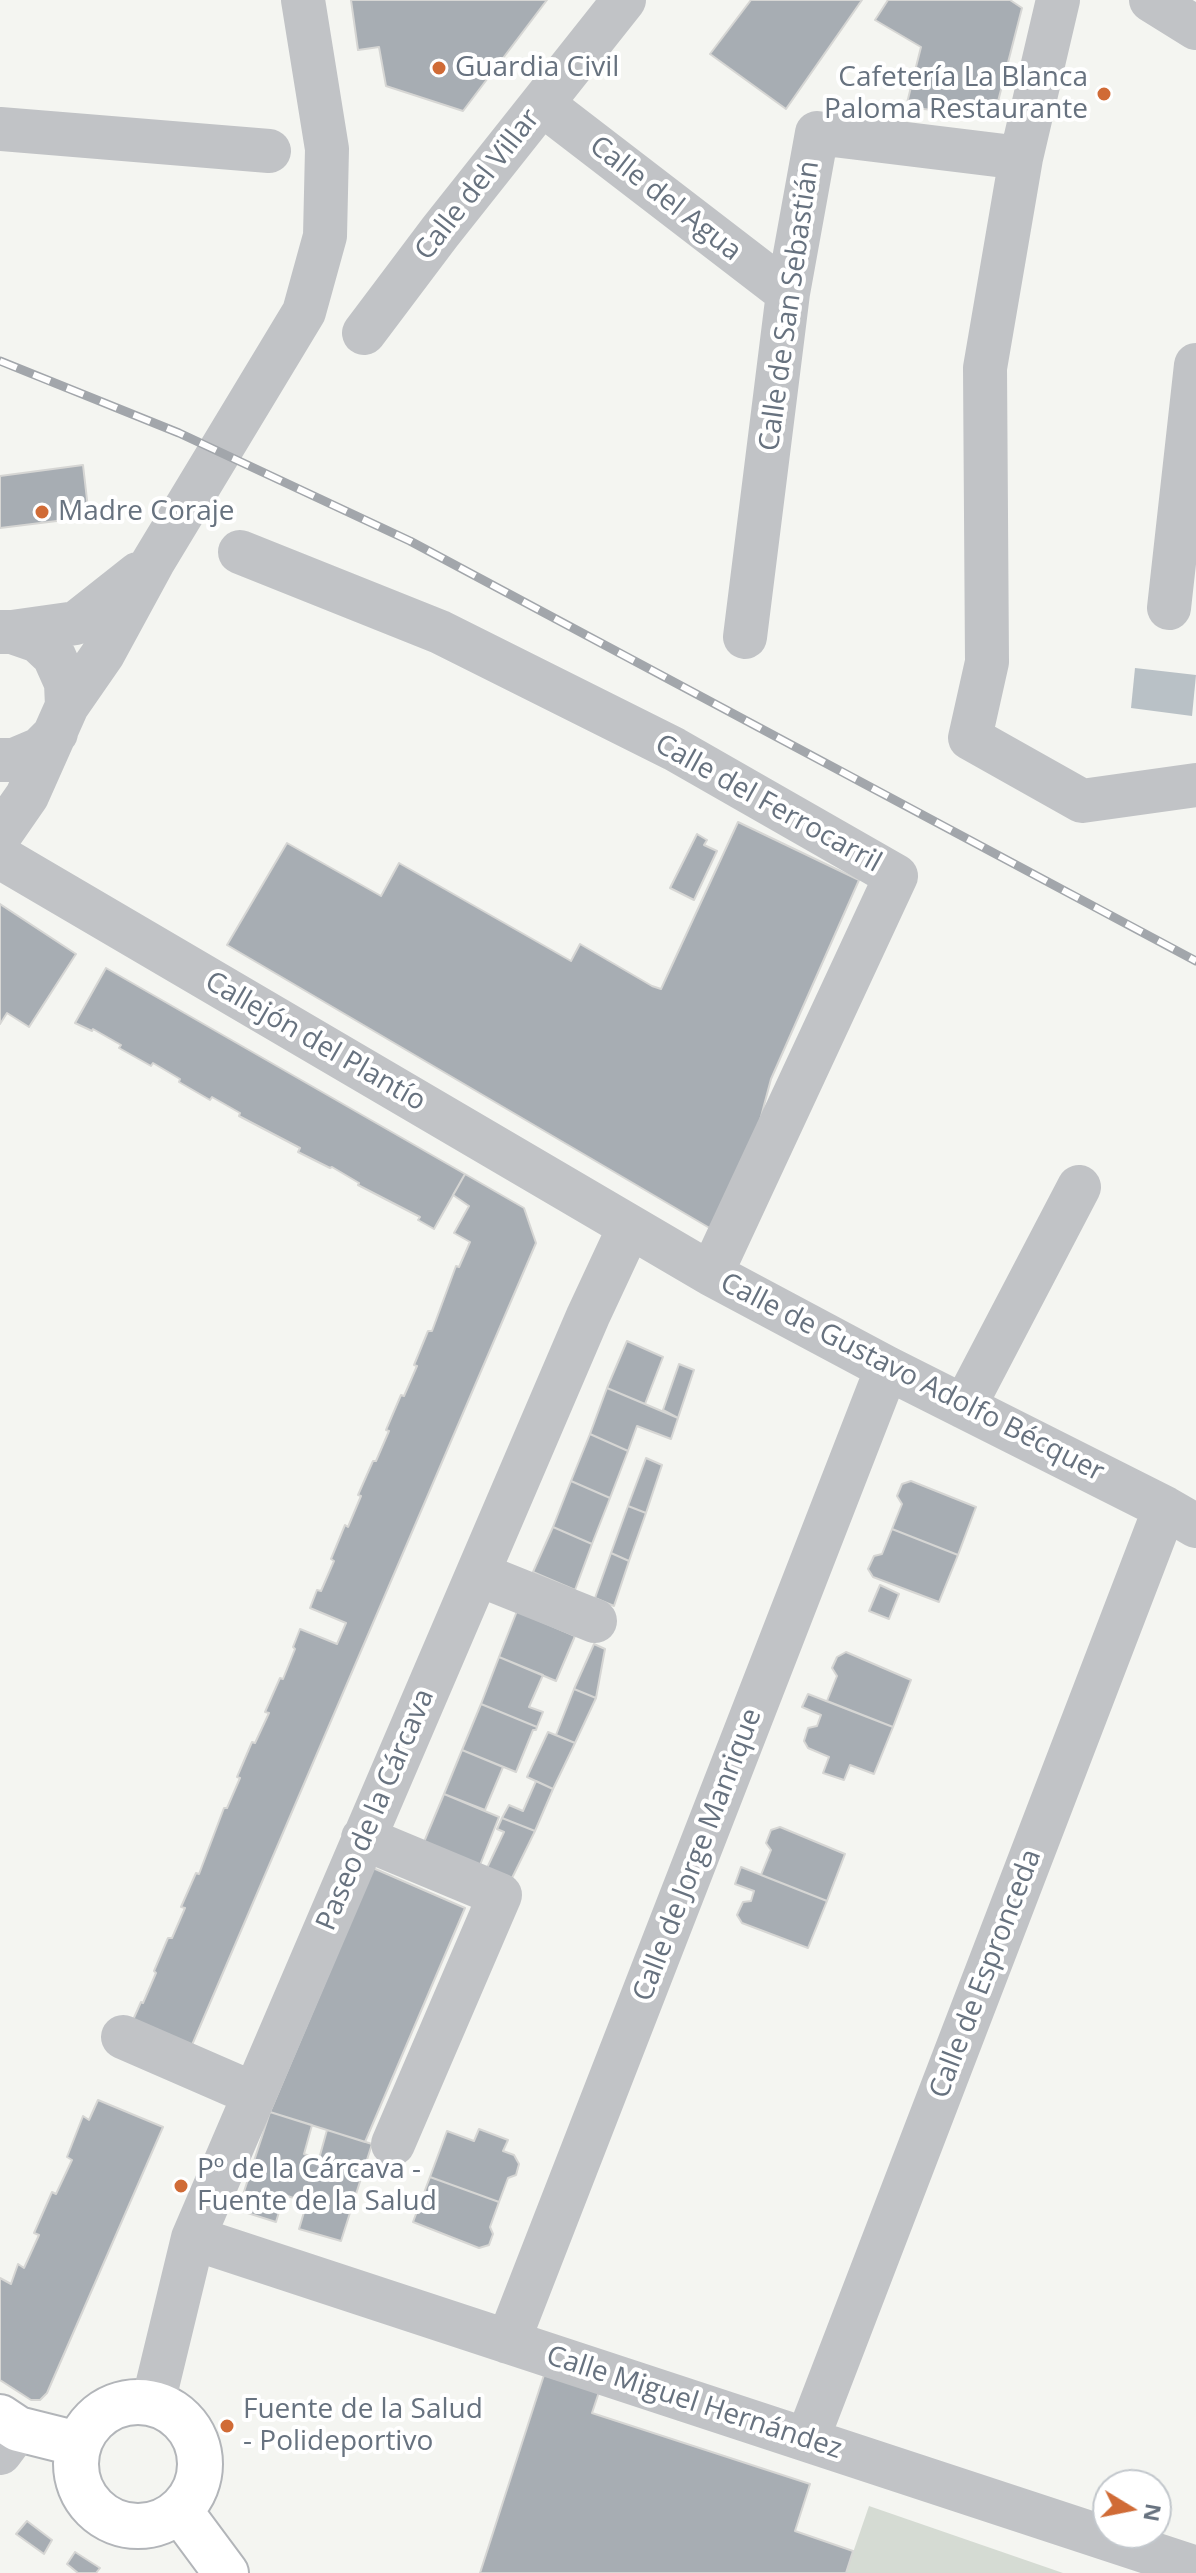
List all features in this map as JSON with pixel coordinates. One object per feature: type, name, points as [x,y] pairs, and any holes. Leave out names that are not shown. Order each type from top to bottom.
[{"type":"main road","points":[[129,2402],[153,2403],[185,2423],[195,2440],[200,2458],[199,2478],[180,2511],[162,2522],[143,2527],[122,2526],[103,2517],[88,2503],[78,2485],[75,2465],[78,2444],[89,2424],[107,2409],[129,2402]]},
{"type":"main road","points":[[6,2433],[78,2444]]},
{"type":"main road","points":[[180,2511],[226,2573]]},
{"type":"street","points":[[0,760],[14,760],[40,749],[62,720],[304,312],[325,236],[327,149],[303,0]]},
{"type":"street","name":"Calle del Villar","points":[[364,333],[624,0]]},
{"type":"street","points":[[1058,0],[1021,158],[985,368],[987,662],[970,738],[1082,801],[1196,785]]},
{"type":"street","points":[[1151,0],[1196,28]]},
{"type":"street","name":"Calle del Agua","points":[[542,104],[788,293]]},
{"type":"street","points":[[0,129],[269,151]]},
{"type":"street","name":"Calle de San Sebastián","points":[[745,637],[788,293],[817,133],[1021,158]]},
{"type":"street","points":[[1169,608],[1196,365]]},
{"type":"street","name":"Calle del Ferrocarril","points":[[240,552],[440,632],[674,749],[896,876],[711,1274]]},
{"type":"street","points":[[3,632],[76,623],[153,562]]},
{"type":"street","points":[[0,835],[27,796],[62,720],[66,683],[54,656],[38,641],[3,632]]},
{"type":"street","name":"Callejón del Plantío","points":[[0,857],[560,1184],[629,1228]]},
{"type":"street","points":[[964,1407],[1079,1187]]},
{"type":"street","name":"Calle de Gustavo Adolfo Bécquer","points":[[629,1228],[887,1368],[1181,1517]]},
{"type":"street","name":"Paseo de la Cárcava","points":[[153,2403],[193,2238],[588,1316],[629,1228]]},
{"type":"street","name":"Calle de Jorge Manrique","points":[[508,2342],[887,1368]]},
{"type":"street","name":"Calle de Espronceda","points":[[807,2440],[1181,1517]]},
{"type":"street","points":[[478,1574],[595,1621]]},
{"type":"street","points":[[363,1838],[500,1895],[393,2144]]},
{"type":"street","points":[[123,2037],[254,2094]]},
{"type":"street","name":"Calle Miguel Hernández","points":[[193,2238],[1196,2568]]},
{"type":"shaded area","points":[[1135,668],[1196,675],[1192,716],[1131,708]]},
{"type":"shaded area","points":[[869,2506],[1063,2573],[846,2573]]},
{"type":"building","name":"Guardia Civil","points":[[351,0],[547,0],[463,111],[386,86],[379,47],[358,50]]},
{"type":"building","points":[[751,0],[862,0],[786,109],[710,54]]},
{"type":"building","points":[[888,0],[1010,0],[1022,8],[994,117],[906,107],[921,47],[875,20]]},
{"type":"building","points":[[83,465],[89,517],[0,528],[0,476]]},
{"type":"building","points":[[738,822],[859,880],[771,1079],[758,1128],[713,1230],[227,945],[287,843],[381,896],[399,863],[571,961],[580,944],[661,989]]},
{"type":"building","points":[[697,834],[707,840],[704,845],[717,851],[694,900],[670,888]]},
{"type":"building","points":[[0,904],[76,954],[29,1027],[7,1013],[0,1024]]},
{"type":"building","points":[[106,968],[465,1174],[434,1229],[418,1220],[420,1217],[358,1185],[332,1167],[298,1152],[300,1148],[239,1116],[240,1113],[212,1097],[210,1100],[153,1063],[151,1066],[93,1029],[75,1023]]},
{"type":"building","points":[[465,1174],[524,1208],[536,1243],[192,2045],[133,2020],[156,1973],[154,1971],[168,1938],[172,1938],[185,1908],[181,1907],[196,1873],[199,1874],[252,1742],[255,1743],[269,1713],[265,1712],[280,1678],[283,1679],[300,1629],[337,1644],[346,1623],[310,1608],[317,1590],[321,1591],[345,1525],[348,1527],[361,1496],[358,1495],[389,1431],[386,1430],[401,1395],[404,1396],[417,1366],[414,1365],[428,1331],[432,1331],[456,1266],[459,1267],[470,1242],[454,1233],[469,1206],[453,1195]]},
{"type":"building","points":[[627,1341],[663,1357],[645,1404],[607,1388]]},
{"type":"building","points":[[679,1364],[694,1370],[678,1418],[663,1410]]},
{"type":"building","points":[[607,1388],[678,1418],[671,1439],[637,1426],[628,1451],[590,1434]]},
{"type":"building","points":[[590,1434],[628,1451],[610,1498],[571,1481]]},
{"type":"building","points":[[646,1458],[662,1465],[646,1513],[628,1506]]},
{"type":"building","points":[[571,1481],[610,1498],[592,1544],[553,1527]]},
{"type":"building","points":[[911,1481],[976,1507],[958,1555],[892,1529],[902,1504],[897,1496],[902,1484]]},
{"type":"building","points":[[628,1506],[646,1513],[629,1561],[611,1553]]},
{"type":"building","points":[[553,1527],[592,1544],[575,1590],[533,1572]]},
{"type":"building","points":[[892,1529],[958,1555],[939,1602],[873,1577],[868,1569],[874,1556],[882,1554]]},
{"type":"building","points":[[611,1553],[629,1561],[614,1606],[595,1598]]},
{"type":"building","points":[[880,1585],[899,1594],[889,1619],[869,1611]]},
{"type":"building","points":[[517,1611],[575,1636],[556,1681],[499,1657]]},
{"type":"building","points":[[594,1644],[605,1649],[596,1698],[574,1689]]},
{"type":"building","points":[[846,1652],[911,1680],[893,1727],[827,1701],[837,1676],[832,1668],[837,1657]]},
{"type":"building","points":[[499,1657],[543,1675],[529,1707],[543,1712],[537,1727],[481,1704]]},
{"type":"building","points":[[574,1689],[596,1698],[575,1743],[556,1735]]},
{"type":"building","points":[[808,1694],[893,1727],[874,1774],[850,1765],[844,1780],[823,1773],[829,1757],[808,1748],[804,1741],[808,1728],[817,1726],[821,1715],[802,1707]]},
{"type":"building","points":[[481,1704],[537,1727],[516,1772],[462,1750]]},
{"type":"building","points":[[548,1732],[575,1743],[553,1789],[527,1777]]},
{"type":"building","points":[[462,1750],[503,1767],[485,1810],[444,1794]]},
{"type":"building","points":[[536,1781],[553,1789],[535,1831],[502,1818],[509,1805],[523,1811]]},
{"type":"building","points":[[444,1794],[499,1817],[480,1865],[424,1842]]},
{"type":"building","points":[[502,1818],[535,1831],[512,1878],[487,1868],[504,1832],[497,1829]]},
{"type":"building","points":[[780,1827],[845,1854],[827,1901],[761,1875],[771,1850],[766,1843],[771,1830]]},
{"type":"building","points":[[741,1867],[827,1901],[808,1948],[742,1923],[737,1915],[743,1902],[751,1901],[754,1891],[735,1884]]},
{"type":"building","points":[[373,1868],[465,1908],[365,2142],[270,2112]]},
{"type":"building","points":[[98,2100],[163,2127],[47,2393],[40,2400],[31,2400],[0,2380],[0,2278],[11,2284],[18,2264],[24,2268],[39,2235],[34,2233],[52,2192],[56,2194],[72,2160],[67,2157],[83,2116],[89,2120]]},
{"type":"building","points":[[270,2112],[312,2125],[304,2154],[319,2159],[327,2130],[372,2144],[341,2241],[299,2229],[307,2202],[284,2195],[276,2222],[238,2210]]},
{"type":"building","points":[[479,2129],[508,2140],[503,2151],[514,2155],[519,2164],[516,2175],[508,2178],[499,2202],[430,2177],[447,2131],[474,2141]]},
{"type":"building","points":[[430,2177],[499,2202],[490,2227],[493,2234],[489,2245],[479,2248],[413,2222]]},
{"type":"building","points":[[544,2375],[599,2392],[592,2413],[810,2484],[795,2531],[853,2551],[846,2573],[480,2573]]},
{"type":"building","points":[[27,2521],[52,2540],[44,2554],[16,2534]]},
{"type":"building","points":[[75,2552],[100,2568],[96,2573],[78,2573],[67,2564]]},
{"type":"railway","points":[[0,361],[179,433],[410,541],[1196,961]]},
{"type":"place","name":"Guardia Civil","points":[[439,68]]},
{"type":"place","name":"Cafetería La Blanca Paloma Restaurante","points":[[1104,94]]},
{"type":"place","name":"Madre Coraje","points":[[42,512]]},
{"type":"place","name":"Pº de la Cárcava - Fuente de la Salud","points":[[181,2186]]},
{"type":"place","name":"Fuente de la Salud - Polideportivo","points":[[227,2426]]}]
